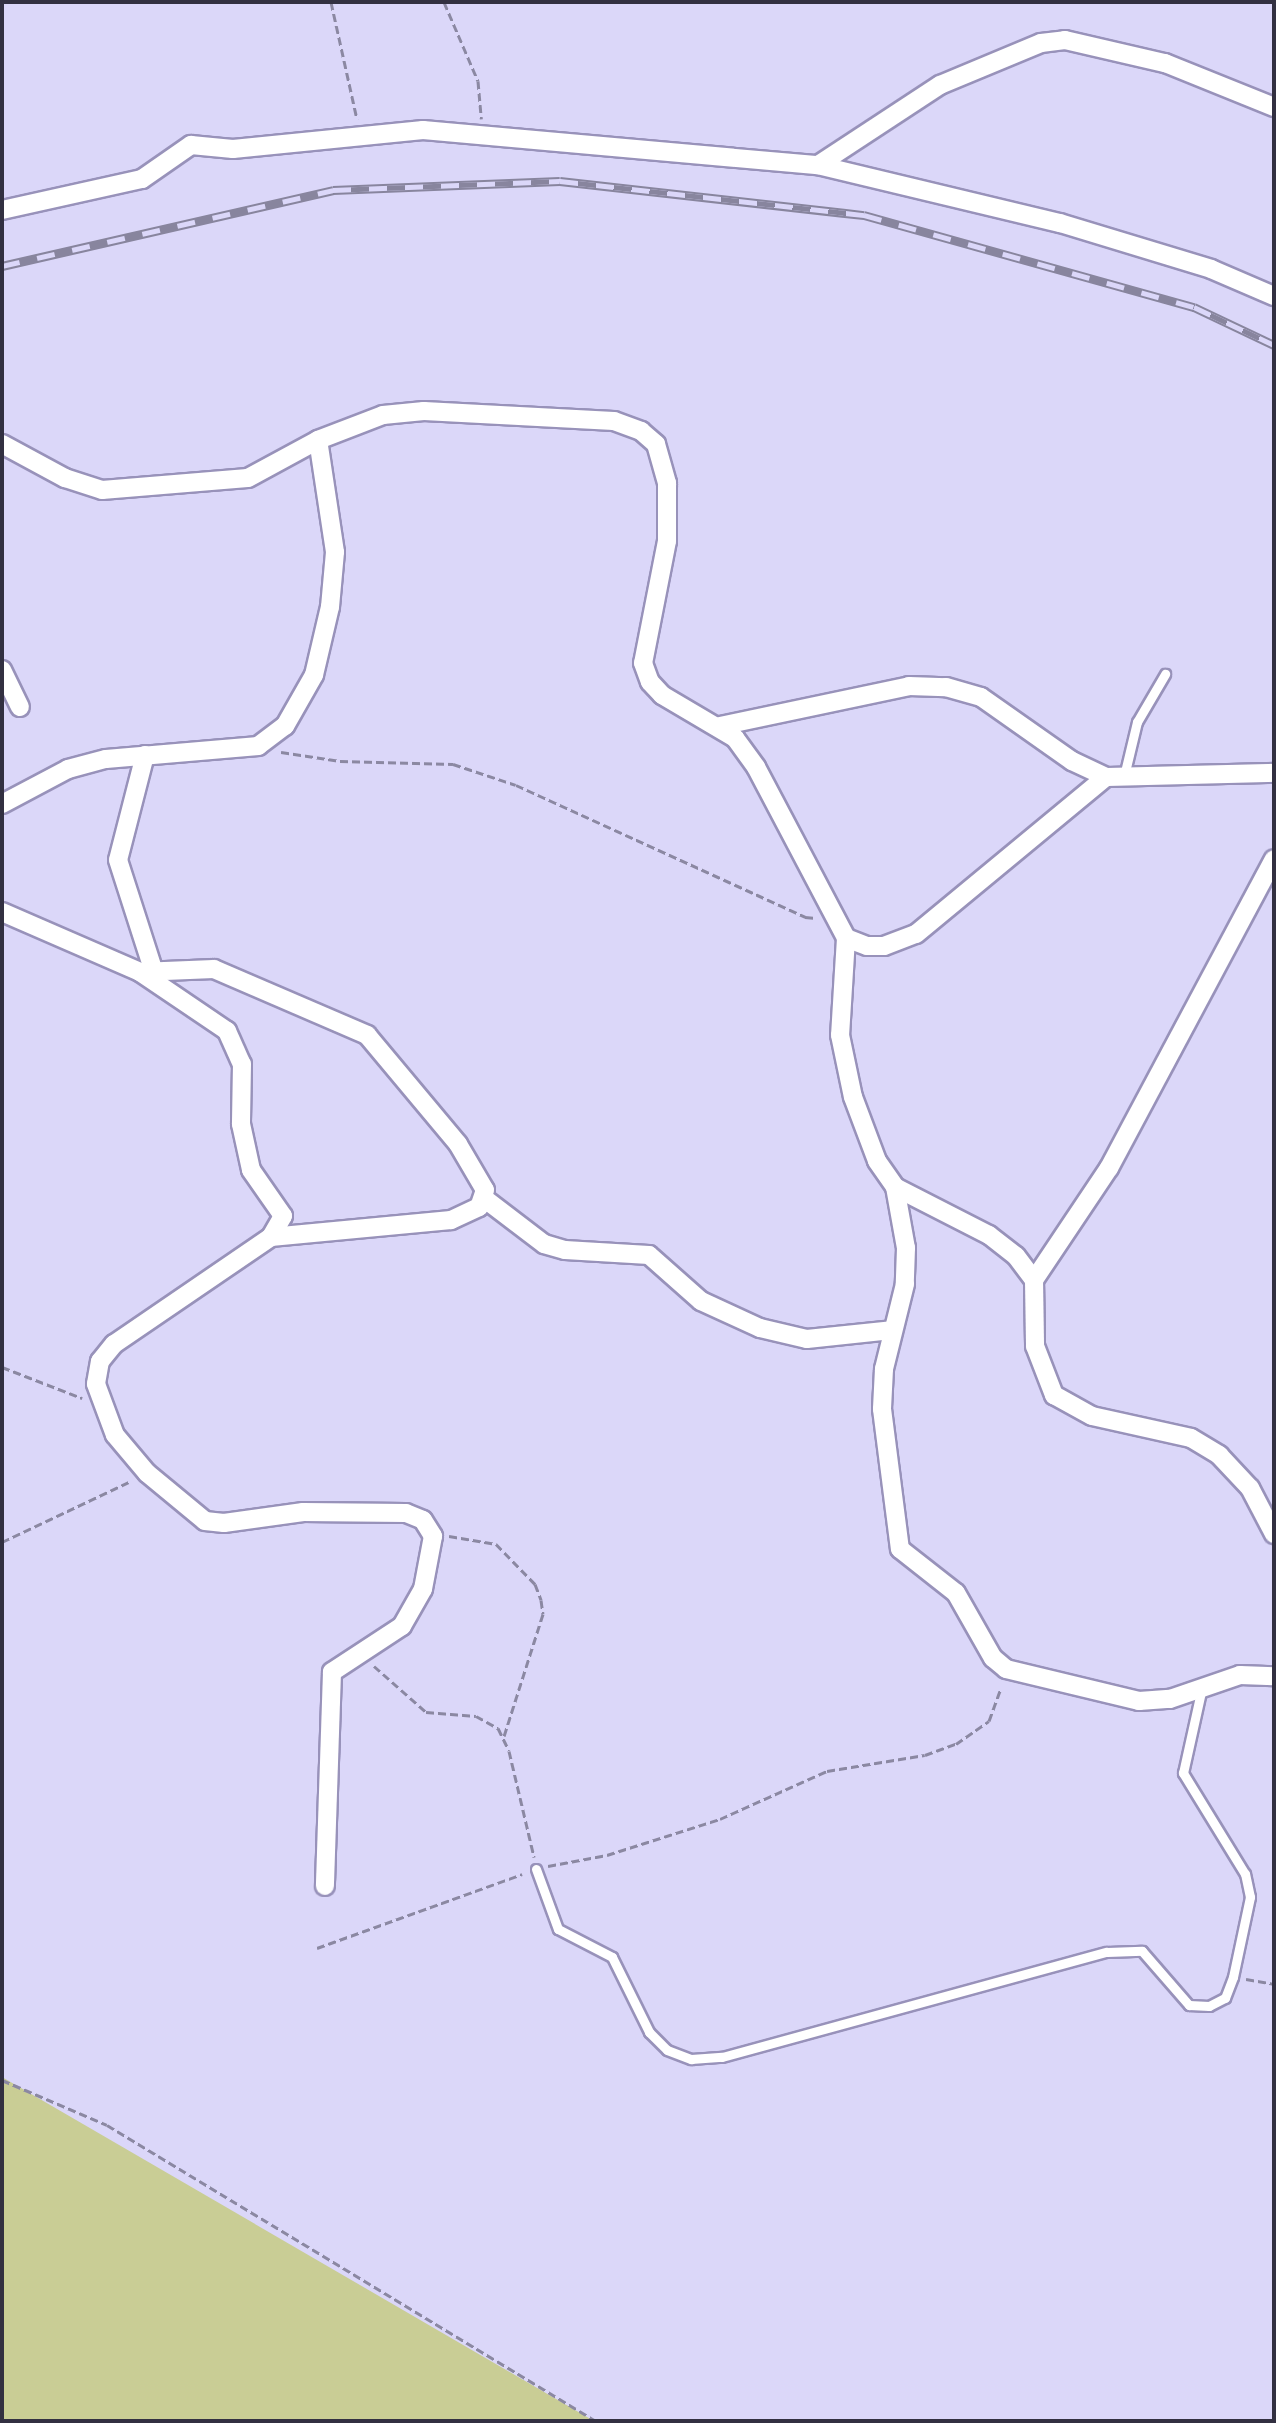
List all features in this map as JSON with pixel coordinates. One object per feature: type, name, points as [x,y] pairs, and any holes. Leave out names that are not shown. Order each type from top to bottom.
[{"type":"street","points":[[818,165],[940,85],[1041,43],[1065,40],[1165,63],[1274,107]]},
{"type":"street","points":[[2,210],[142,179],[191,145],[244,148],[423,130],[818,165],[1060,223],[1211,269],[1274,296]]},
{"type":"street","points":[[2,444],[65,478],[102,490],[248,478],[318,440],[383,415],[424,411],[614,421],[641,431],[656,444],[664,463],[667,541],[643,663],[662,695],[720,726],[756,767],[846,938],[840,1035],[853,1097],[877,1161],[895,1187],[906,1248],[905,1284],[892,1330],[882,1409],[900,1549],[911,1563],[956,1593],[993,1658],[1006,1669],[1139,1701],[1170,1699],[1240,1675],[1274,1676]]},
{"type":"street","points":[[2,804],[68,769],[145,755],[258,746],[271,741],[298,708],[314,675],[330,607],[335,552],[318,440]]},
{"type":"street","points":[[2,670],[20,707]]},
{"type":"street","points":[[720,726],[909,686],[946,687],[981,697],[1072,761],[1115,776],[1274,773]]},
{"type":"street","points":[[145,755],[118,860],[147,971]]},
{"type":"street","points":[[846,938],[884,946],[916,934],[1115,776]]},
{"type":"street","points":[[1274,859],[1109,1168],[1034,1280],[1035,1346],[1054,1395],[1092,1416],[1191,1438],[1219,1455],[1250,1488],[1274,1534]]},
{"type":"street","points":[[2,912],[147,971],[227,1031],[242,1064],[241,1124],[251,1170],[283,1216],[271,1237],[114,1344],[100,1361],[96,1384],[115,1435],[147,1473],[205,1521],[224,1523],[303,1512],[406,1513],[423,1520],[433,1536],[427,1577],[402,1626],[332,1672],[325,1886]]},
{"type":"street","points":[[147,971],[214,969],[367,1035],[458,1144],[485,1199],[544,1244],[565,1250],[649,1255],[701,1301],[760,1328],[807,1339],[892,1330]]},
{"type":"street","points":[[895,1187],[989,1235],[1016,1256],[1034,1280]]},
{"type":"street","points":[[271,1237],[451,1220],[485,1199]]},
{"type":"lane","points":[[1115,776],[1137,722],[1165,674]]},
{"type":"lane","points":[[536,1869],[558,1929],[612,1957],[649,2032],[667,2050],[691,2059],[722,2057],[1107,1952],[1142,1951],[1189,2005],[1209,2006],[1225,1998],[1233,1977],[1250,1897],[1245,1874],[1183,1773],[1202,1687]]},
{"type":"path","points":[[331,2],[360,134]]},
{"type":"path","points":[[444,2],[478,81],[481,136]]},
{"type":"path","points":[[258,746],[340,761],[453,764],[516,785],[805,917],[812,919],[830,909]]},
{"type":"path","points":[[2,1367],[104,1407]]},
{"type":"path","points":[[2,1542],[147,1473]]},
{"type":"path","points":[[433,1536],[475,1536],[496,1544],[535,1584],[541,1600],[543,1614],[504,1736],[536,1869]]},
{"type":"path","points":[[361,1655],[426,1712],[476,1716],[504,1736]]},
{"type":"path","points":[[317,1948],[536,1869],[607,1855],[720,1819],[827,1771],[925,1755],[956,1744],[989,1721],[1006,1669]]},
{"type":"path","points":[[1233,1977],[1274,1984]]},
{"type":"path","points":[[2,2080],[107,2125],[596,2421]]},
{"type":"green space","points":[[2,2077],[594,2421],[2,2421]]},
{"type":"railway","points":[[2,266],[333,190],[560,181],[864,215],[1194,307],[1274,345]]}]
